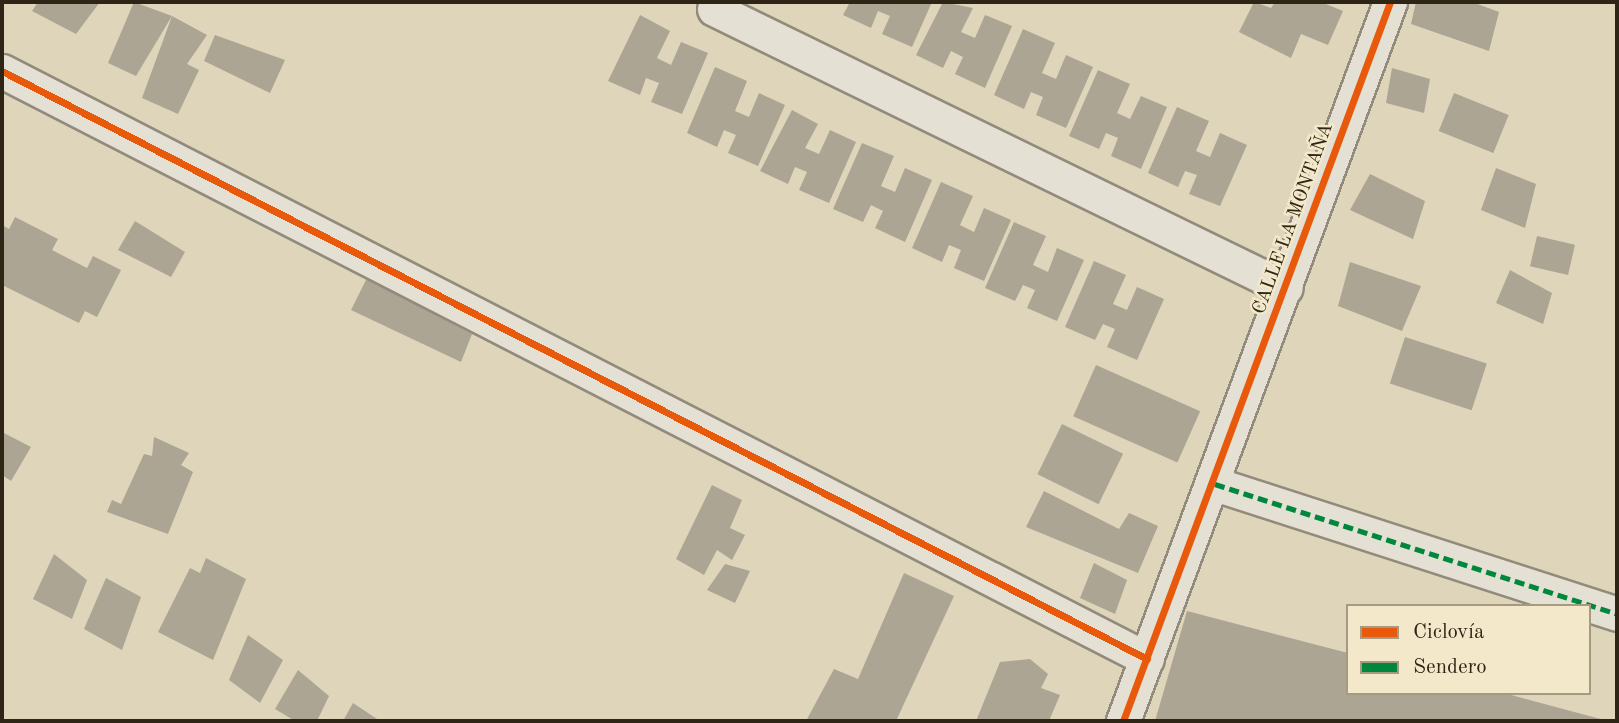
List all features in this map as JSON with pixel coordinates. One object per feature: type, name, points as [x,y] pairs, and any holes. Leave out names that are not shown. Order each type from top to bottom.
[{"type":"street","name":"CALLE LA MONTAÑA","points":[[1123,721],[1215,484],[1390,2]]},
{"type":"street","points":[[714,9],[1286,288]]},
{"type":"street","points":[[2,71],[1147,659]]},
{"type":"street","points":[[1215,484],[1586,604]]},
{"type":"street","points":[[1591,606],[1617,614]]},
{"type":"building","points":[[38,2],[100,2],[76,34],[32,11]]},
{"type":"building","points":[[134,2],[172,16],[136,76],[108,63]]},
{"type":"building","points":[[850,2],[932,2],[912,47],[882,34],[890,16],[878,11],[871,28],[843,15]]},
{"type":"building","points":[[943,2],[973,8],[961,32],[975,38],[985,15],[1012,26],[985,88],[955,74],[963,57],[951,51],[943,68],[916,55]]},
{"type":"building","points":[[1254,2],[1271,8],[1275,2],[1321,2],[1343,11],[1328,45],[1301,34],[1291,58],[1239,32]]},
{"type":"building","points":[[1416,2],[1472,2],[1499,12],[1489,51],[1411,24]]},
{"type":"building","points":[[640,15],[670,31],[657,58],[671,65],[681,42],[708,53],[682,114],[651,102],[659,83],[646,78],[640,95],[608,81]]},
{"type":"building","points":[[172,16],[207,35],[187,64],[199,70],[178,114],[142,98]]},
{"type":"building","points":[[1023,29],[1055,43],[1042,73],[1056,79],[1066,55],[1093,67],[1066,128],[1036,115],[1043,97],[1031,92],[1024,109],[994,95]]},
{"type":"building","points":[[215,35],[285,60],[270,93],[204,61]]},
{"type":"building","points":[[715,67],[747,81],[735,111],[749,117],[759,93],[785,105],[758,166],[728,153],[736,135],[724,130],[717,147],[687,133]]},
{"type":"building","points":[[1392,68],[1430,79],[1424,113],[1386,103]]},
{"type":"building","points":[[1098,70],[1130,84],[1117,113],[1130,119],[1141,96],[1167,107],[1141,169],[1111,156],[1118,138],[1106,133],[1099,149],[1069,136]]},
{"type":"building","points":[[1454,93],[1509,115],[1493,153],[1439,131]]},
{"type":"building","points":[[1177,107],[1209,121],[1196,151],[1210,157],[1220,133],[1247,145],[1220,206],[1189,194],[1197,175],[1185,171],[1178,187],[1148,173]]},
{"type":"building","points":[[792,110],[818,124],[805,148],[819,154],[830,130],[856,142],[829,203],[799,190],[807,172],[795,167],[788,184],[760,171]]},
{"type":"building","points":[[862,143],[894,156],[881,186],[895,192],[905,168],[932,180],[905,242],[875,228],[883,211],[871,205],[863,222],[833,209]]},
{"type":"building","points":[[1496,168],[1536,184],[1525,228],[1481,210]]},
{"type":"building","points":[[1370,174],[1425,201],[1413,239],[1350,210]]},
{"type":"building","points":[[941,182],[973,196],[960,225],[974,232],[984,208],[1011,220],[984,281],[954,268],[961,250],[949,245],[942,262],[912,248]]},
{"type":"building","points":[[15,217],[58,239],[52,250],[87,268],[93,256],[121,270],[97,317],[85,311],[79,323],[2,285],[2,225],[9,229]]},
{"type":"building","points":[[135,221],[185,252],[171,277],[118,250]]},
{"type":"building","points":[[1014,222],[1046,236],[1033,265],[1048,272],[1057,248],[1084,260],[1057,321],[1027,308],[1035,290],[1023,285],[1015,301],[985,288]]},
{"type":"building","points":[[1537,236],[1575,245],[1568,275],[1530,266]]},
{"type":"building","points":[[1094,261],[1126,275],[1113,304],[1127,310],[1137,287],[1164,299],[1137,360],[1107,347],[1115,329],[1103,324],[1095,340],[1065,327]]},
{"type":"building","points":[[1350,262],[1421,286],[1402,331],[1338,306]]},
{"type":"building","points":[[1510,270],[1552,293],[1543,324],[1496,303]]},
{"type":"building","points":[[367,278],[472,334],[461,362],[351,310]]},
{"type":"building","points":[[1405,337],[1487,364],[1472,410],[1390,384]]},
{"type":"building","points":[[1096,365],[1200,411],[1177,463],[1073,416]]},
{"type":"building","points":[[1062,424],[1123,454],[1099,504],[1037,474]]},
{"type":"building","points":[[2,432],[31,447],[11,481],[2,475]]},
{"type":"building","points":[[154,437],[189,453],[181,465],[193,472],[168,534],[107,512],[112,500],[121,504],[144,454],[152,456]]},
{"type":"building","points":[[712,485],[742,500],[730,528],[745,535],[732,560],[717,550],[704,575],[676,559]]},
{"type":"building","points":[[1044,491],[1119,529],[1129,513],[1158,526],[1138,573],[1026,527]]},
{"type":"building","points":[[54,554],[87,580],[72,619],[33,599]]},
{"type":"building","points":[[206,558],[246,579],[213,660],[158,632],[190,568],[200,573]]},
{"type":"building","points":[[1094,563],[1127,580],[1115,614],[1080,598]]},
{"type":"building","points":[[725,564],[750,571],[735,603],[707,590]]},
{"type":"building","points":[[904,573],[954,596],[896,721],[806,721],[834,669],[858,679]]},
{"type":"building","points":[[106,578],[141,597],[122,650],[84,629]]},
{"type":"building","points":[[1187,611],[1346,652],[1346,695],[1511,695],[1608,721],[1155,721]]},
{"type":"building","points":[[248,635],[283,660],[260,703],[229,680]]},
{"type":"building","points":[[1030,659],[1048,674],[1041,688],[1060,695],[1049,721],[976,721],[1000,662]]},
{"type":"building","points":[[298,670],[329,696],[317,721],[295,721],[275,709]]},
{"type":"building","points":[[353,703],[380,721],[343,721]]},
{"type":"marked path","points":[[1215,484],[1586,604]]},
{"type":"marked path","points":[[1591,606],[1617,614]]},
{"type":"cycle path","points":[[1123,721],[1390,2]]},
{"type":"cycle path","points":[[2,71],[1147,659]]}]
